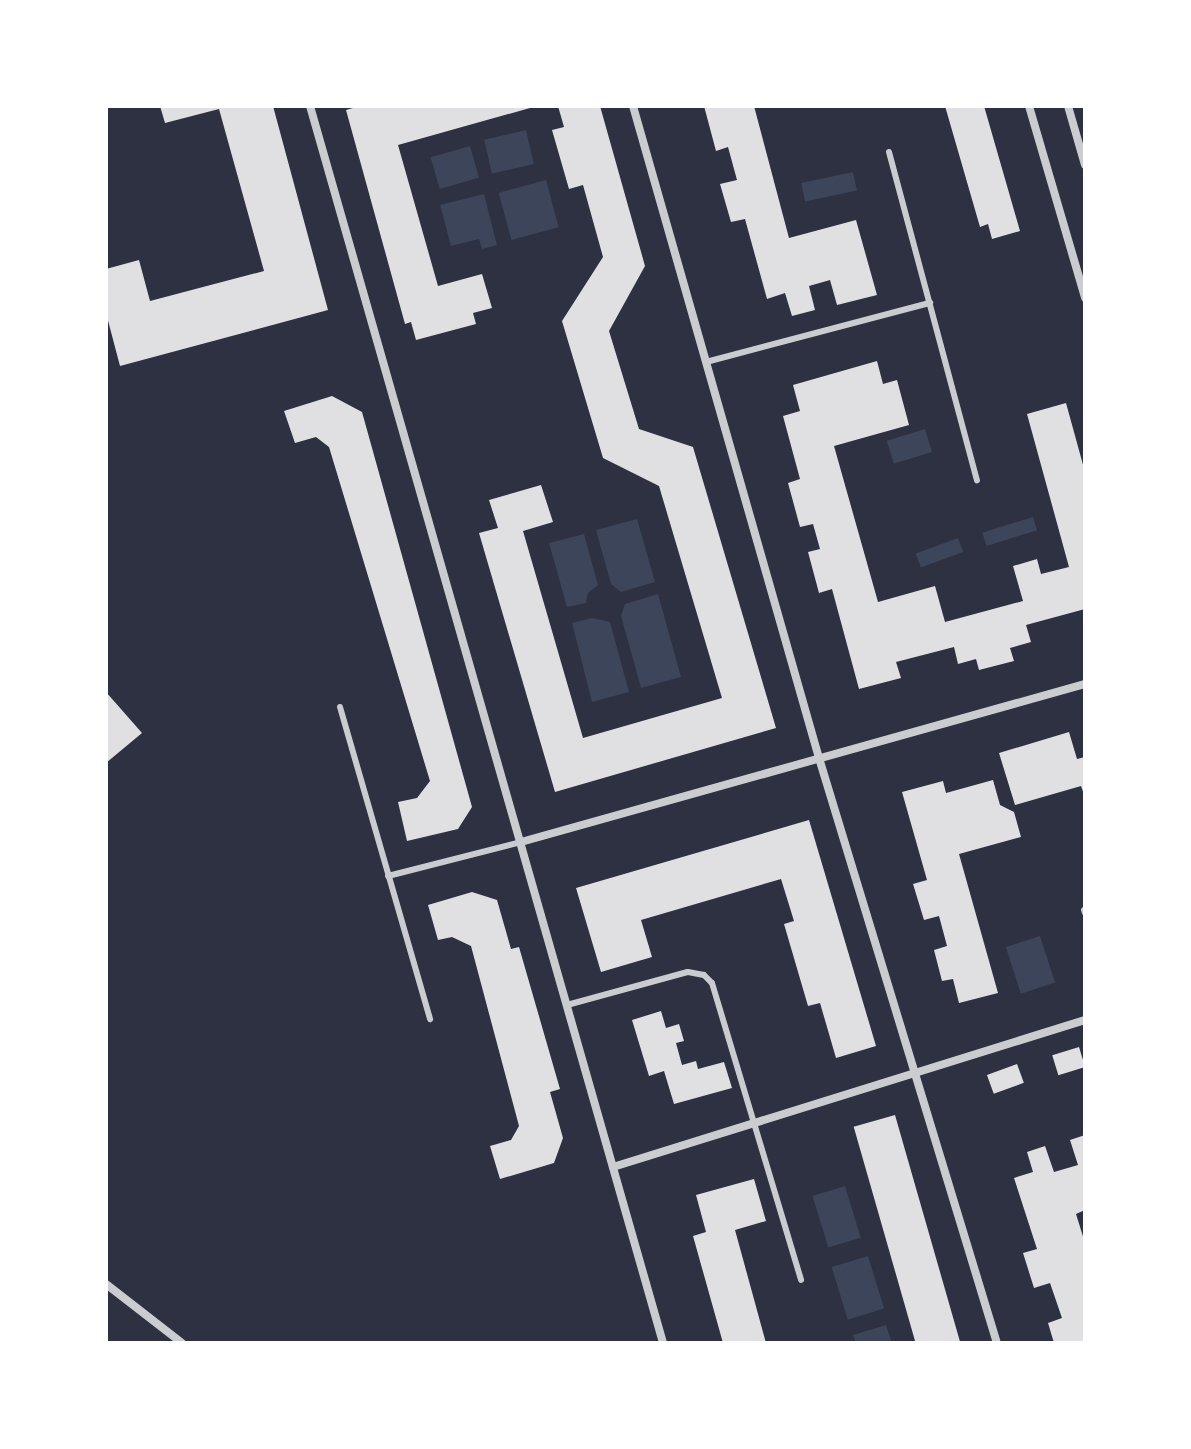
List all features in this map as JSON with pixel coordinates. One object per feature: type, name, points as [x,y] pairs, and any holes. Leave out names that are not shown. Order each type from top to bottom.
[{"type":"street","points":[[310,106],[663,1343]]},
{"type":"street","points":[[633,106],[819,758],[997,1343]]},
{"type":"street","points":[[1029,106],[1085,298]]},
{"type":"street","points":[[1068,106],[1085,165]]},
{"type":"street","points":[[521,842],[1085,684]]},
{"type":"street","points":[[613,1167],[1085,1020]]},
{"type":"street","points":[[106,1284],[182,1343]]},
{"type":"lane","points":[[889,152],[977,480]]},
{"type":"lane","points":[[706,362],[930,303]]},
{"type":"lane","points":[[340,707],[430,1019]]},
{"type":"lane","points":[[388,876],[521,842]]},
{"type":"lane","points":[[567,1005],[688,972],[704,975],[712,983],[801,1280]]},
{"type":"shaded area","points":[[526,130],[534,164],[492,174],[484,140]]},
{"type":"shaded area","points":[[470,146],[479,178],[440,189],[431,157]]},
{"type":"shaded area","points":[[853,172],[857,191],[805,202],[801,183]]},
{"type":"shaded area","points":[[546,180],[559,227],[511,240],[499,193]]},
{"type":"shaded area","points":[[484,194],[497,245],[482,249],[479,239],[451,246],[440,205]]},
{"type":"shaded area","points":[[925,429],[932,452],[894,464],[887,441]]},
{"type":"shaded area","points":[[1033,517],[1037,530],[986,546],[982,532]]},
{"type":"shaded area","points":[[637,519],[655,582],[621,592],[611,584],[596,530]]},
{"type":"shaded area","points":[[584,534],[598,585],[588,593],[586,603],[567,607],[549,543]]},
{"type":"shaded area","points":[[958,538],[963,552],[921,567],[916,553]]},
{"type":"shaded area","points":[[658,594],[681,677],[641,688],[621,616],[625,604]]},
{"type":"shaded area","points":[[592,618],[610,622],[629,692],[592,702],[572,623]]},
{"type":"shaded area","points":[[1040,936],[1055,983],[1021,994],[1006,947]]},
{"type":"shaded area","points":[[845,1186],[861,1238],[828,1248],[812,1196]]},
{"type":"shaded area","points":[[868,1256],[884,1309],[848,1320],[832,1267]]},
{"type":"shaded area","points":[[886,1325],[892,1343],[856,1343],[853,1335]]},
{"type":"building","points":[[160,106],[273,106],[328,310],[120,366],[106,313],[106,269],[139,260],[150,301],[264,271],[219,109],[165,123]]},
{"type":"building","points":[[360,106],[537,106],[398,145],[438,286],[482,274],[492,308],[473,313],[476,324],[416,340],[411,322],[405,324],[346,110]]},
{"type":"building","points":[[558,106],[600,106],[645,266],[609,331],[639,429],[693,447],[776,728],[555,792],[479,533],[498,528],[489,500],[541,485],[553,522],[523,531],[583,738],[722,698],[659,486],[603,458],[562,321],[603,257],[583,185],[569,189],[552,130],[564,127]]},
{"type":"building","points":[[704,106],[754,106],[789,238],[856,220],[877,295],[837,305],[830,280],[809,286],[815,310],[792,316],[785,293],[767,299],[745,219],[731,222],[720,184],[737,180],[728,147],[716,151]]},
{"type":"building","points":[[945,106],[984,106],[1020,231],[992,239],[988,224],[980,227]]},
{"type":"building","points":[[877,361],[883,384],[897,380],[909,425],[834,446],[878,602],[935,586],[945,622],[1023,601],[1013,566],[1037,559],[1041,574],[1069,567],[1027,414],[1066,403],[1085,472],[1085,609],[1026,625],[1031,642],[1010,648],[1014,661],[979,670],[976,659],[958,664],[954,647],[896,662],[901,678],[859,689],[832,589],[819,593],[808,552],[820,549],[813,524],[800,527],[788,483],[800,479],[783,416],[800,411],[793,385]]},
{"type":"building","points":[[332,396],[362,412],[472,807],[458,829],[407,841],[398,802],[417,798],[430,781],[329,447],[316,437],[295,443],[284,411]]},
{"type":"building","points":[[106,692],[142,733],[106,763]]},
{"type":"building","points":[[1069,732],[1077,759],[1085,757],[1085,797],[1081,786],[1015,805],[999,753]]},
{"type":"building","points":[[993,780],[1000,805],[1014,812],[1021,837],[959,854],[998,993],[959,1003],[953,979],[942,981],[934,950],[947,946],[939,916],[924,920],[913,884],[927,880],[902,792],[943,781],[946,793]]},
{"type":"building","points":[[809,820],[876,1046],[836,1058],[820,1003],[808,1006],[784,924],[794,921],[781,879],[641,920],[652,957],[601,972],[576,888]]},
{"type":"building","points":[[472,892],[497,900],[511,949],[519,947],[560,1089],[550,1092],[563,1138],[554,1163],[500,1179],[490,1146],[511,1140],[519,1126],[471,946],[452,937],[438,940],[428,905]]},
{"type":"building","points":[[661,1011],[666,1028],[679,1024],[684,1041],[676,1043],[682,1065],[696,1061],[698,1069],[724,1062],[732,1088],[674,1104],[664,1071],[649,1076],[632,1020]]},
{"type":"building","points":[[1079,1047],[1085,1067],[1058,1075],[1052,1055]]},
{"type":"building","points":[[1017,1064],[1024,1083],[994,1094],[987,1075]]},
{"type":"building","points":[[895,1115],[960,1343],[916,1343],[854,1127]]},
{"type":"building","points":[[1085,1135],[1085,1210],[1076,1214],[1085,1243],[1085,1343],[1054,1343],[1048,1323],[1062,1318],[1050,1283],[1034,1288],[1023,1253],[1037,1249],[1014,1178],[1033,1172],[1027,1152],[1045,1146],[1054,1172],[1078,1165],[1070,1140]]},
{"type":"building","points":[[754,1179],[766,1221],[735,1230],[766,1343],[723,1343],[693,1236],[706,1232],[696,1195]]}]
